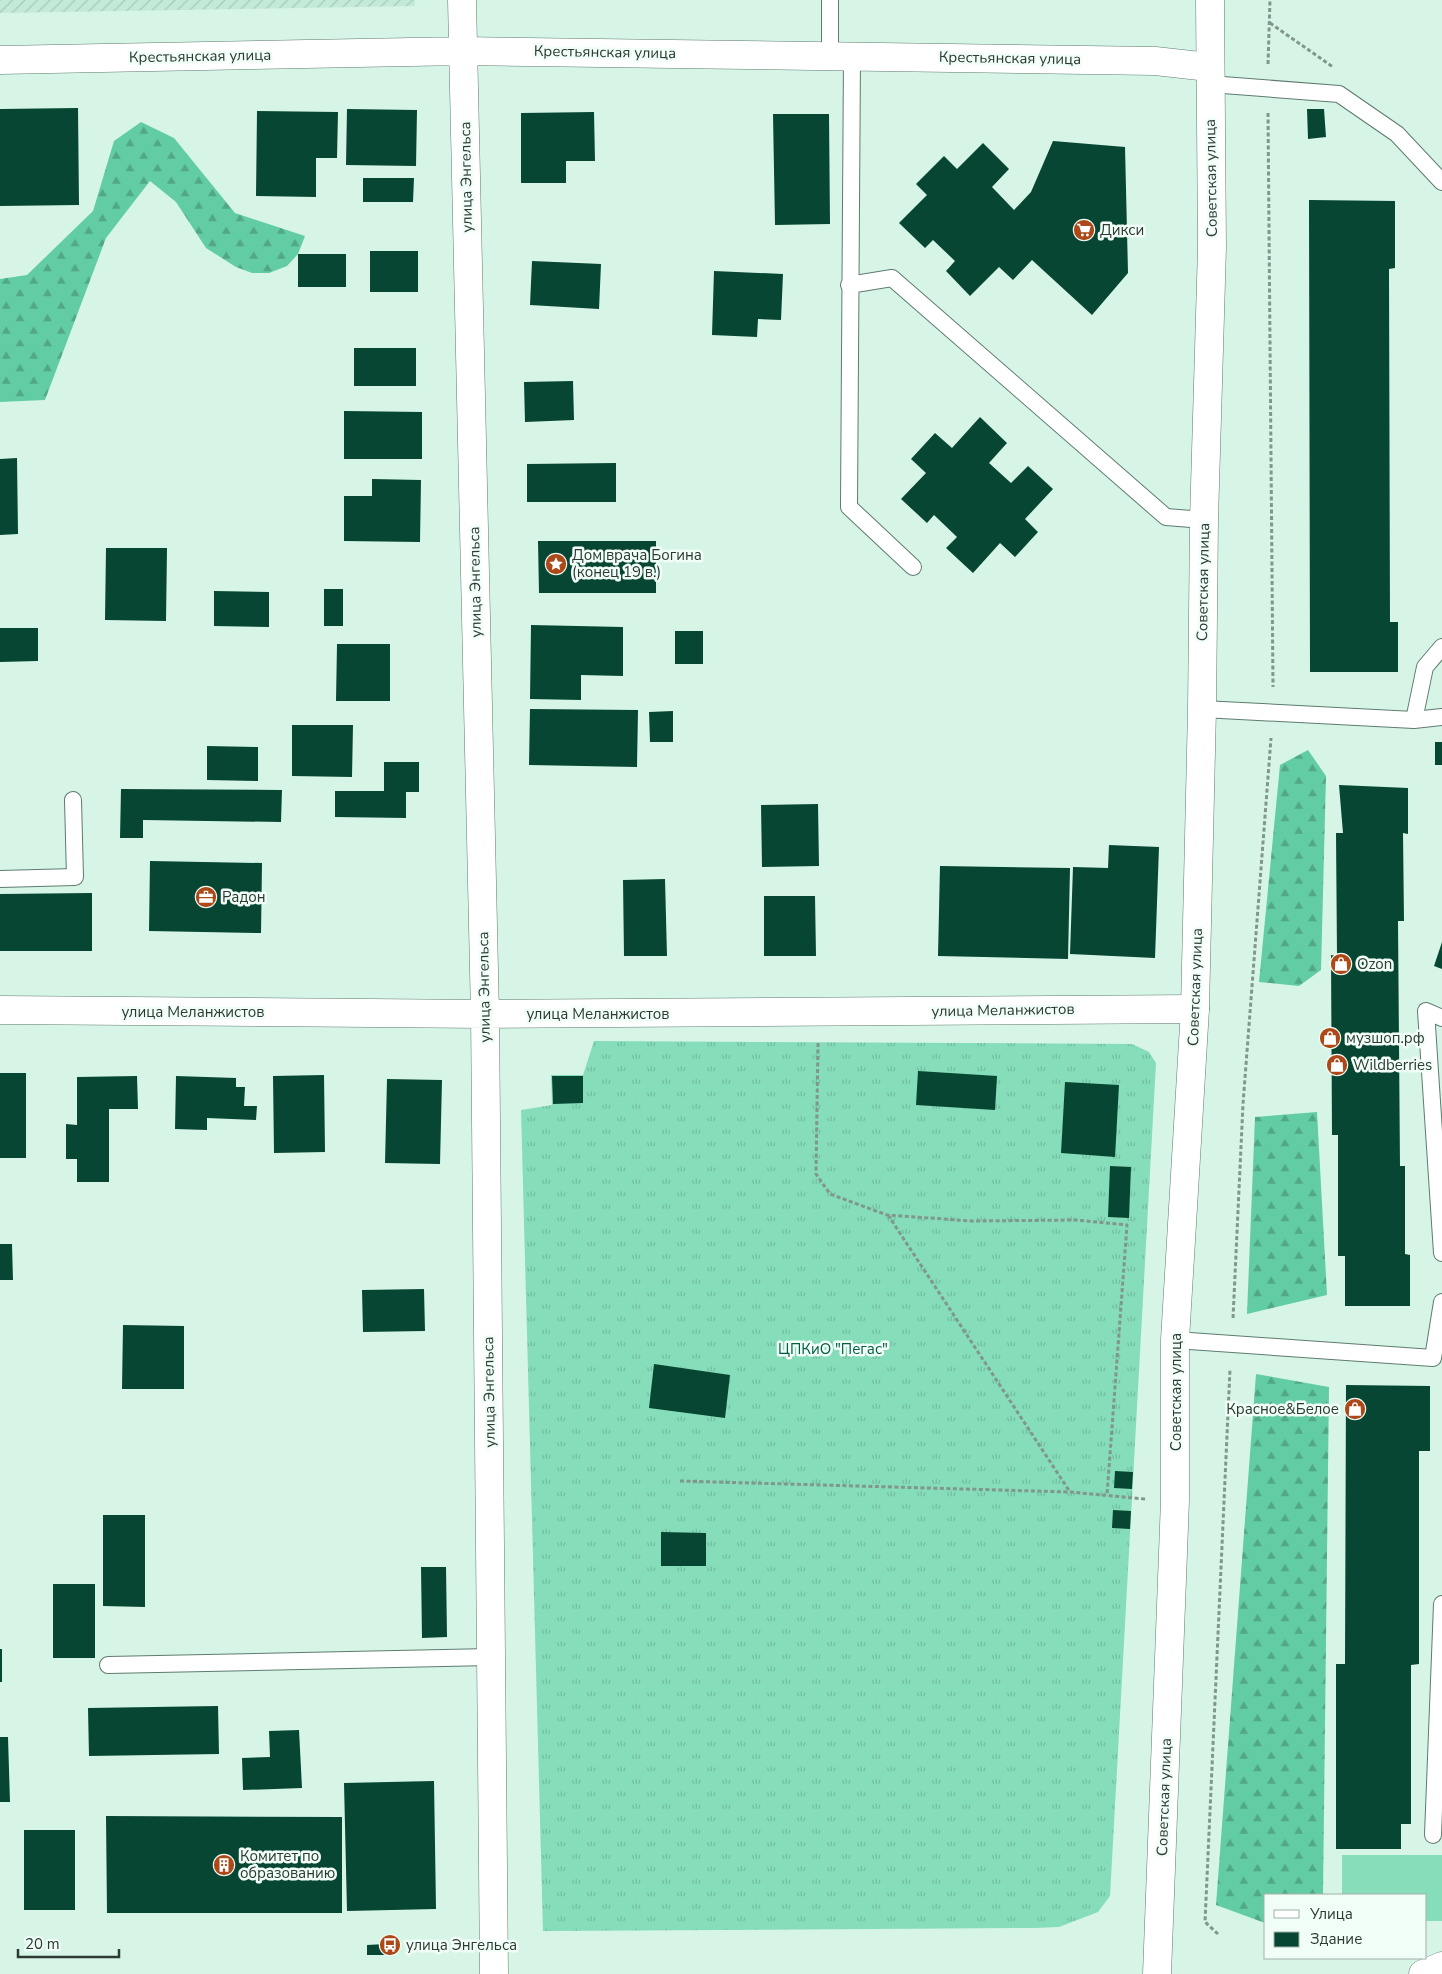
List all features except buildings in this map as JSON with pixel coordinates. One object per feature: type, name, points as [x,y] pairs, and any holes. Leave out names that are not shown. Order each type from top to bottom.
[{"type":"street","name":"улица Энгельса","points":[[462,0],[485,1014],[494,1974]]},
{"type":"street","name":"Советская улица","points":[[1157,1974],[1175,1500],[1175,1340],[1195,1008],[1204,520],[1212,247],[1209,76],[1210,0]]},
{"type":"street","name":"Крестьянская улица","points":[[0,60],[463,51],[841,55],[1156,61],[1209,76]]},
{"type":"street","name":"улица Меланжистов","points":[[0,1010],[485,1014],[819,1013],[1195,1008]]},
{"type":"street","points":[[1423,1974],[1442,1966]]},
{"type":"lane","points":[[830,0],[841,55],[849,285],[849,507],[914,567]]},
{"type":"lane","points":[[1209,76],[1268,89],[1339,94],[1397,134],[1442,182]]},
{"type":"lane","points":[[849,285],[892,278],[1166,518],[1204,520]]},
{"type":"lane","points":[[1414,720],[1425,667],[1442,647]]},
{"type":"lane","points":[[1202,709],[1414,720],[1442,717]]},
{"type":"lane","points":[[0,879],[75,877],[72,800]]},
{"type":"lane","points":[[1442,1018],[1426,1011],[1442,1253]]},
{"type":"lane","points":[[1175,1340],[1438,1359],[1442,1302]]},
{"type":"lane","points":[[1433,1835],[1442,1604]]},
{"type":"lane","points":[[108,1665],[491,1657]]},
{"type":"path","points":[[1218,1934],[1205,1922],[1205,1914],[1243,1104],[1273,713],[1268,89],[1270,0]]},
{"type":"path","points":[[819,1013],[816,1174],[830,1194],[887,1215],[972,1221],[1076,1220],[1127,1225],[1107,1496]]},
{"type":"path","points":[[887,1215],[1070,1492]]},
{"type":"path","points":[[680,1481],[1070,1492],[1175,1500]]},
{"type":"shaded area","points":[[0,0],[415,0],[415,6],[0,13]]},
{"type":"green space","points":[[141,122],[174,138],[235,213],[305,236],[298,254],[287,266],[269,273],[252,273],[236,267],[206,248],[176,202],[150,181],[106,238],[45,400],[0,402],[0,279],[27,275],[93,211],[114,141]]},
{"type":"green space","points":[[1308,750],[1326,776],[1321,970],[1299,986],[1259,982],[1280,765]]},
{"type":"green space","name":"ЦПКиО \"Пегас\"","points":[[594,1041],[1132,1044],[1149,1052],[1156,1063],[1110,1896],[1098,1912],[1059,1927],[1034,1928],[543,1931],[521,1110],[552,1105],[551,1075],[583,1075]]},
{"type":"green space","points":[[1317,1112],[1327,1295],[1247,1314],[1255,1117]]},
{"type":"green space","points":[[1256,1374],[1329,1387],[1323,1894],[1264,1894],[1264,1923],[1216,1905]]},
{"type":"green space","points":[[1342,1855],[1442,1855],[1442,1921],[1427,1921],[1427,1894],[1342,1894]]},
{"type":"place","name":"Дикси","points":[[1084,230]]},
{"type":"place","name":"Дом врача Богина (конец 19 в.)","points":[[556,564]]},
{"type":"place","name":"Радон","points":[[206,897]]},
{"type":"place","name":"Ozon","points":[[1341,964]]},
{"type":"place","name":"музшоп.рф","points":[[1330,1038]]},
{"type":"place","name":"Wildberries","points":[[1337,1065]]},
{"type":"place","name":"Красное&Белое","points":[[1355,1409]]},
{"type":"place","name":"Комитет по образованию","points":[[224,1865]]},
{"type":"place","name":"улица Энгельса","points":[[390,1945]]}]
